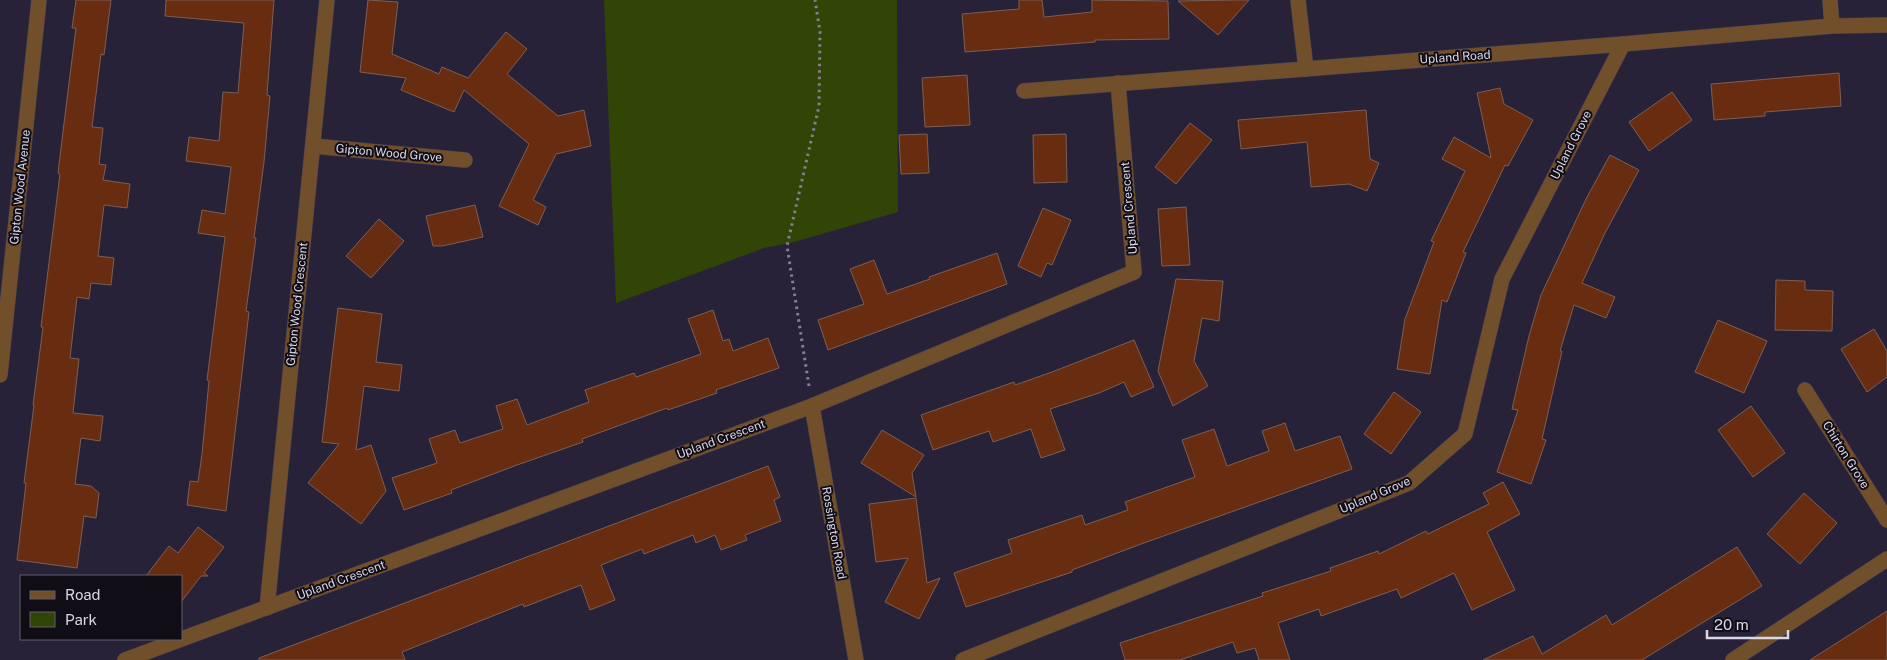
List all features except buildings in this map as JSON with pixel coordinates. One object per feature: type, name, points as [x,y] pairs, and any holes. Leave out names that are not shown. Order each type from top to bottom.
[{"type":"street","name":"Gipton Wood Avenue","points":[[0,374],[39,0]]},
{"type":"street","name":"Gipton Wood Crescent","points":[[267,608],[328,0]]},
{"type":"street","points":[[1298,0],[1306,69]]},
{"type":"street","points":[[1830,0],[1832,26]]},
{"type":"street","name":"Upland Road","points":[[1024,90],[1832,26],[1887,25]]},
{"type":"street","name":"Upland Grove","points":[[963,660],[1409,483],[1465,434],[1502,279],[1623,44]]},
{"type":"street","name":"Upland Crescent","points":[[182,639],[812,406],[1134,272],[1118,83]]},
{"type":"street","name":"Gipton Wood Grove","points":[[313,146],[465,160]]},
{"type":"street","name":"Chirton Grove","points":[[1805,390],[1887,520]]},
{"type":"street","name":"Rossington Road","points":[[812,406],[856,660]]},
{"type":"street","points":[[1733,660],[1887,559]]},
{"type":"street","name":"Upland Crescent","points":[[125,660],[180,640]]},
{"type":"path","points":[[812,406],[787,246],[819,106],[820,32],[815,0]]},
{"type":"green space","points":[[604,0],[897,0],[898,212],[794,242],[764,248],[616,303]]}]
